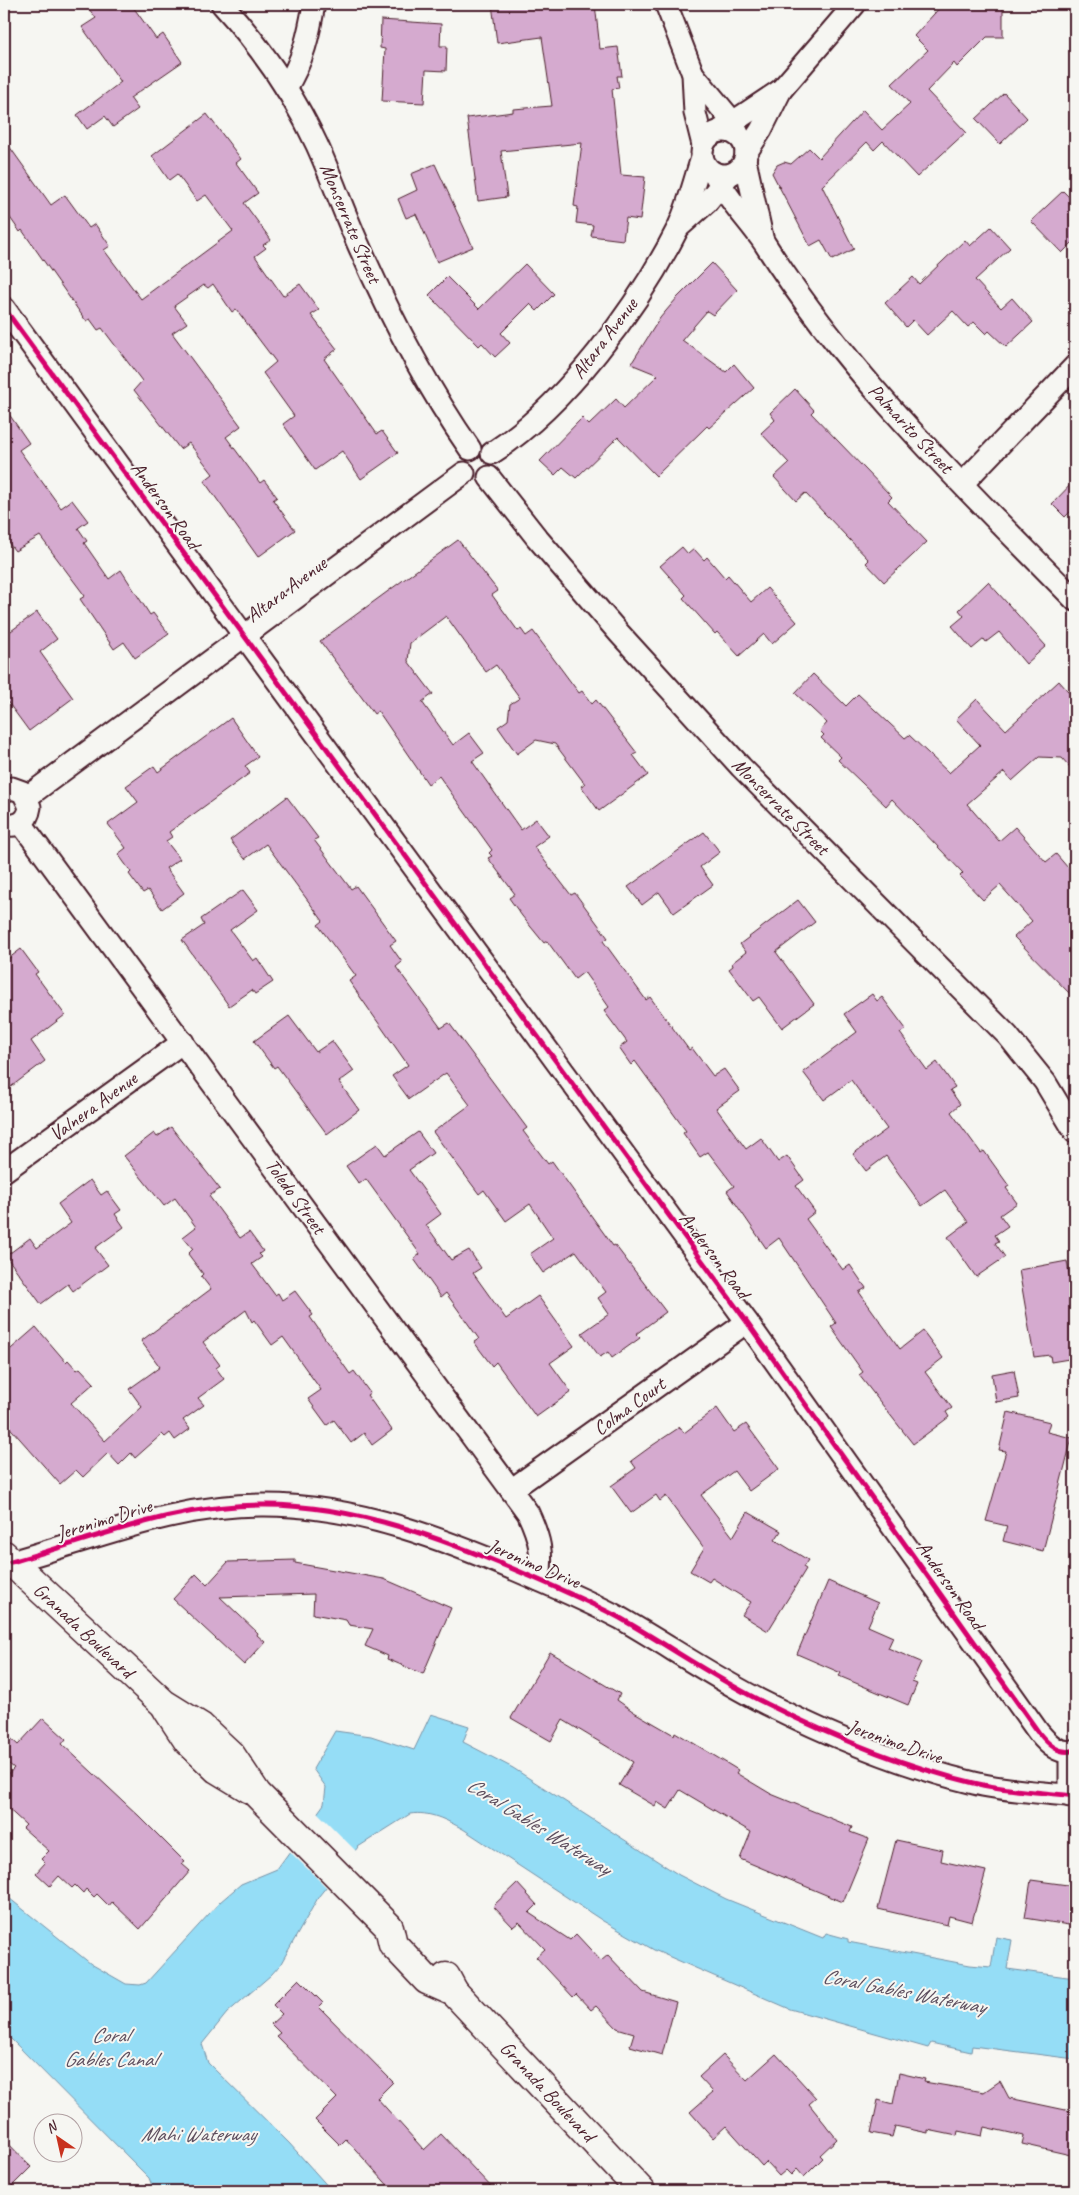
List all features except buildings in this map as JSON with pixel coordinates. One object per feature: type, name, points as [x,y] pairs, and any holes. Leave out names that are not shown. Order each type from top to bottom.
[{"type":"street","name":"Monserrate Street","points":[[222,4],[252,39],[286,88],[316,143],[359,247],[393,318],[437,398],[470,449]]},
{"type":"street","points":[[286,88],[295,74],[308,41],[314,4]]},
{"type":"street","name":"Palmarito Street","points":[[666,4],[693,74],[736,140],[764,242]]},
{"type":"street","points":[[781,90],[761,130],[736,140],[710,136],[714,168],[736,172],[736,140],[854,4]]},
{"type":"street","name":"Palmarito Street","points":[[693,74],[695,113],[714,168],[813,316],[864,379],[1075,600]]},
{"type":"street","name":"Altara Avenue","points":[[677,229],[714,168]]},
{"type":"street","name":"Altara Avenue","points":[[492,453],[511,440],[541,414],[594,357],[639,294],[714,168]]},
{"type":"street","name":"Anderson Road","points":[[4,308],[746,1322],[1039,1734],[1048,1744],[1063,1752],[1072,1751],[1073,1796]]},
{"type":"street","points":[[963,483],[1075,366]]},
{"type":"street","points":[[484,448],[492,453],[496,463],[489,477],[478,481],[464,473],[461,463],[463,457],[470,449],[484,448]]},
{"type":"street","name":"Altara Avenue","points":[[27,797],[244,638],[464,473]]},
{"type":"street","name":"Monserrate Street","points":[[489,477],[537,538],[594,604],[742,767],[1008,1036],[1045,1082],[1075,1132]]},
{"type":"street","points":[[4,791],[18,790],[27,797],[30,812],[12,824]]},
{"type":"street","name":"Toledo Street","points":[[12,824],[183,1042],[528,1514],[538,1533],[542,1557],[539,1580]]},
{"type":"street","name":"Valnera Avenue","points":[[4,1171],[183,1042]]},
{"type":"street","name":"Colma Court","points":[[511,1490],[746,1322]]},
{"type":"street","name":"Jeronimo Drive","points":[[8,1559],[151,1519],[203,1509],[267,1505],[311,1508],[391,1524],[437,1539],[539,1580],[619,1618],[726,1683],[838,1738],[905,1762],[976,1784],[1073,1796]]},
{"type":"street","name":"Granada Boulevard","points":[[8,1559],[164,1704],[188,1741],[217,1769],[257,1794],[294,1830],[389,1927],[393,1944],[427,1980],[454,1992],[641,2191]]},
{"type":"water","name":"Coral Gables Canal","points":[[431,1714],[469,1726],[463,1742],[513,1768],[679,1875],[726,1899],[823,1938],[826,1933],[848,1939],[848,1942],[970,1965],[991,1967],[996,1937],[1012,1940],[1007,1969],[1075,1978],[1075,2059],[972,2046],[971,2052],[931,2043],[928,2048],[790,2009],[654,1950],[603,1921],[463,1829],[431,1815],[410,1814],[358,1847],[319,1896],[280,1965],[227,2013],[202,2044],[208,2063],[289,2143],[332,2191],[154,2191],[149,2178],[4,2032],[4,1894],[91,1964],[126,1984],[140,1985],[146,1983],[220,1902],[241,1884],[277,1869],[324,1804],[326,1787],[313,1769],[335,1731],[371,1736],[414,1750]]},
{"type":"pier","points":[[316,1811],[357,1852],[328,1889],[288,1850]]},
{"type":"cycle path","points":[[4,308],[747,1322],[1039,1733],[1050,1745],[1059,1750],[1075,1750]]},
{"type":"cycle path","points":[[11,1562],[136,1524],[199,1510],[265,1505],[334,1511],[368,1518],[436,1538],[599,1607],[748,1694],[817,1728],[868,1749],[921,1768],[986,1786],[1075,1796]]},
{"type":"water label","name":"Coral Gables Waterway","points":[[539,1826]]},
{"type":"water label","name":"Coral Gables Waterway","points":[[904,1991]]},
{"type":"water label","name":"Mahi Waterway","points":[[198,2134]]}]
